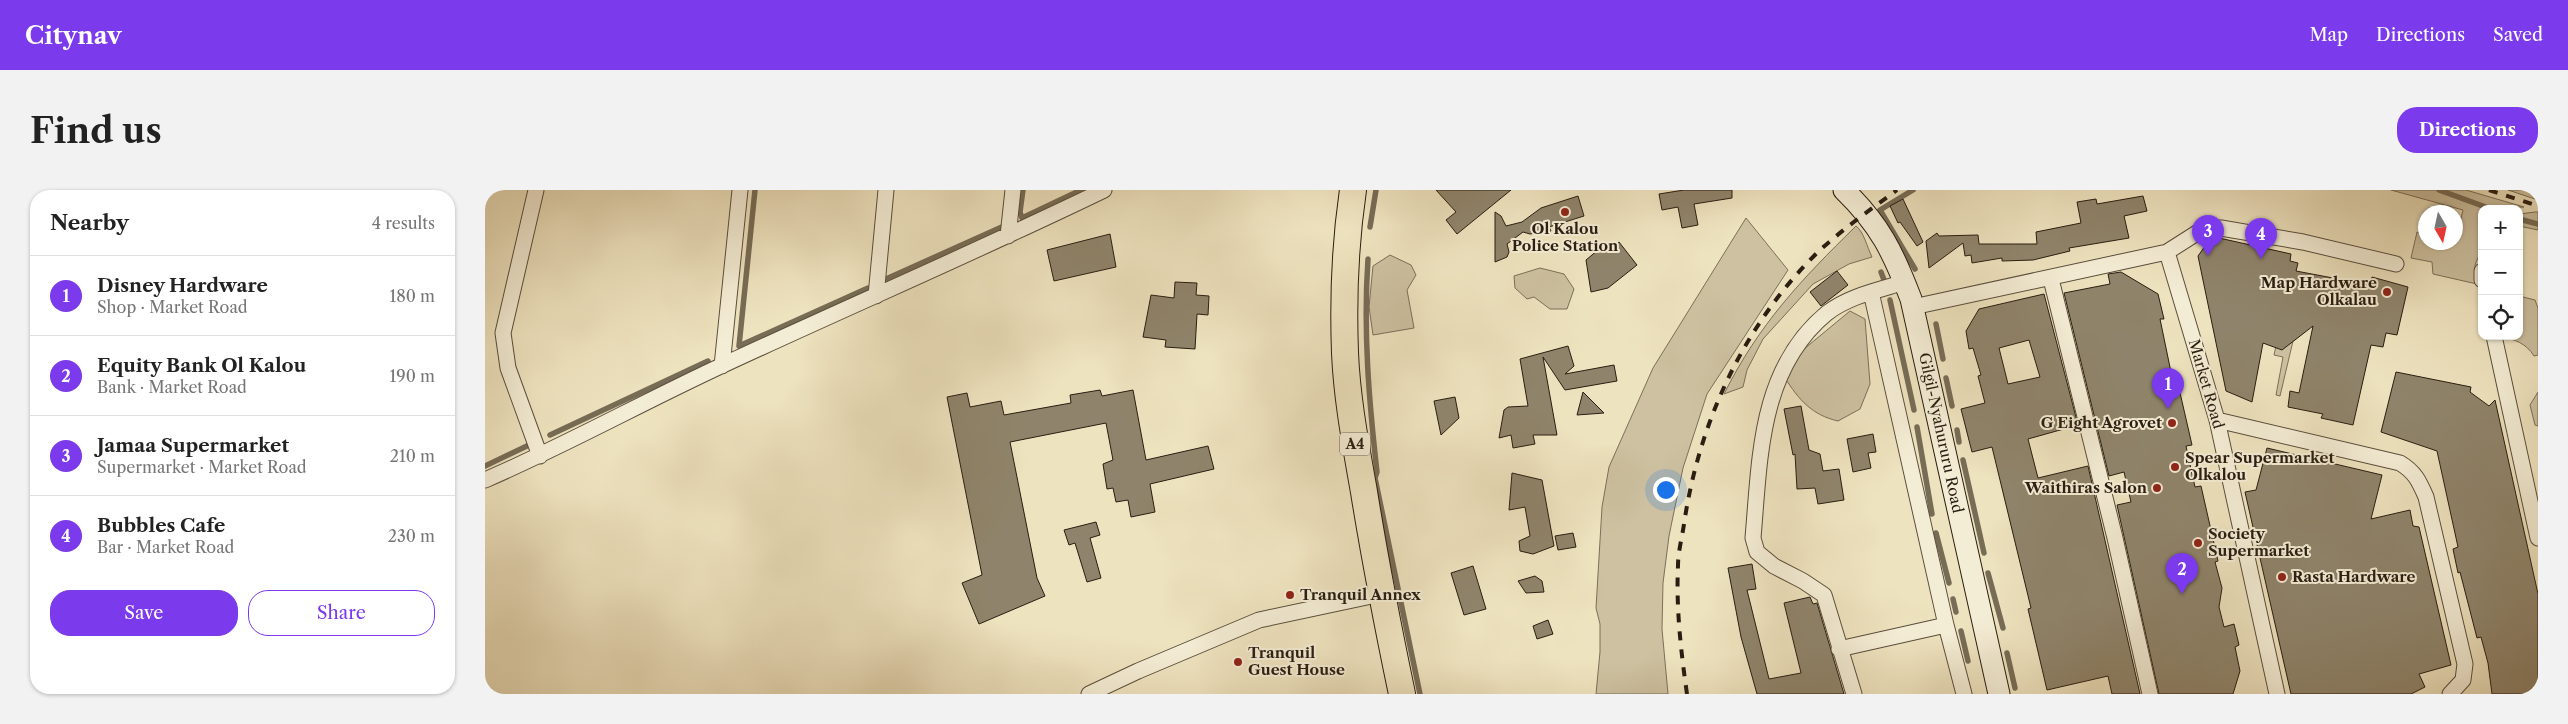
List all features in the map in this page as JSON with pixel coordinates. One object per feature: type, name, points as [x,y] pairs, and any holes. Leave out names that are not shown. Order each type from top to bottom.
[{"type":"highway","name":"A4","points":[[1353,190],[1348,225],[1344,304],[1345,355],[1352,427],[1381,594],[1402,694]]},
{"type":"main road","name":"Gilgil-Nyahururu Road","points":[[1844,190],[1867,212],[1879,229],[1891,250],[1905,282],[1913,307],[1999,694]]},
{"type":"street","points":[[536,190],[503,333],[508,368],[540,456]]},
{"type":"street","points":[[722,366],[740,190]]},
{"type":"street","points":[[876,296],[886,190]]},
{"type":"street","points":[[1008,236],[1013,190]]},
{"type":"street","points":[[485,480],[540,456],[722,366],[1008,236],[1104,190]]},
{"type":"street","points":[[1913,307],[2051,279],[2127,259],[2167,252],[2201,231],[2221,228],[2303,242],[2396,264]]},
{"type":"street","name":"Market Road","points":[[2167,252],[2217,420],[2277,694]]},
{"type":"street","points":[[2051,279],[2115,538],[2150,694]]},
{"type":"street","points":[[1854,694],[1823,595],[1803,581],[1774,566],[1757,552],[1753,538],[1762,433],[1770,401],[1784,364],[1805,336],[1828,313],[1859,296],[1905,282]]},
{"type":"street","points":[[1871,292],[1946,625],[1964,694]]},
{"type":"street","points":[[2495,340],[2538,538]]},
{"type":"street","points":[[2217,420],[2400,463],[2412,470],[2419,480],[2426,497],[2465,664],[2463,680],[2450,694]]},
{"type":"street","points":[[1089,694],[1138,670],[1259,620],[1381,594]]},
{"type":"street","points":[[1839,649],[1946,625]]},
{"type":"shaded area","points":[[2391,190],[2466,190],[2517,205],[2478,205],[2478,258],[2475,265],[2477,284],[2433,274],[2432,262],[2411,258],[2417,232],[2418,250],[2463,250],[2463,205],[2445,205]]},
{"type":"shaded area","points":[[2508,190],[2538,190],[2538,200]]},
{"type":"shaded area","points":[[2538,212],[2538,230],[2523,227],[2523,214]]},
{"type":"shaded area","points":[[1746,218],[1788,270],[1707,394],[1683,468],[1669,536],[1663,583],[1662,629],[1668,694],[1596,694],[1600,652],[1600,624],[1596,608],[1602,507],[1609,467],[1653,368]]},
{"type":"shaded area","points":[[1856,226],[1863,236],[1872,257],[1849,264],[1813,284],[1763,339],[1747,370],[1743,387],[1724,394],[1737,369],[1767,324],[1799,284]]},
{"type":"shaded area","points":[[1390,255],[1411,265],[1416,275],[1407,290],[1414,328],[1373,335],[1369,307],[1373,266]]},
{"type":"shaded area","points":[[1540,268],[1564,274],[1574,289],[1567,309],[1550,309],[1534,297],[1527,299],[1515,288],[1514,276]]},
{"type":"shaded area","points":[[2523,297],[2535,300],[2538,308],[2538,355],[2534,356],[2524,345],[2512,340],[2523,340]]},
{"type":"shaded area","points":[[1850,311],[1865,319],[1870,384],[1860,409],[1838,421],[1813,411],[1801,400],[1785,378],[1798,354]]},
{"type":"shaded area","points":[[2278,337],[2293,341],[2280,396],[2276,395],[2283,357],[2274,355]]},
{"type":"shaded area","points":[[2538,392],[2538,426],[2535,425],[2530,405]]},
{"type":"building","points":[[1436,190],[1511,190],[1457,234],[1446,220],[1456,212]]},
{"type":"building","points":[[1684,190],[1732,190],[1732,198],[1694,204],[1698,225],[1682,228],[1678,207],[1662,210],[1659,194]]},
{"type":"building","points":[[1578,196],[1584,216],[1549,227],[1551,231],[1530,234],[1523,232],[1507,244],[1509,252],[1507,257],[1495,262],[1495,212],[1501,216],[1506,226],[1522,222],[1541,208]]},
{"type":"building","points":[[2143,196],[2147,211],[2124,216],[2129,238],[2069,248],[2070,251],[2033,260],[2002,261],[2002,258],[1972,263],[1971,255],[1965,256],[1963,243],[1929,268],[1926,241],[1937,233],[1939,236],[1978,235],[1979,244],[2037,244],[2036,232],[2081,223],[2077,202],[2096,199],[2097,204]]},
{"type":"building","points":[[1903,199],[1923,242],[1917,246],[1900,222],[1898,223],[1890,206]]},
{"type":"building","points":[[1110,234],[1116,267],[1054,281],[1047,250]]},
{"type":"building","points":[[2219,238],[2291,254],[2290,261],[2298,263],[2296,271],[2370,285],[2372,277],[2408,287],[2397,335],[2386,333],[2383,347],[2371,345],[2353,425],[2321,418],[2323,414],[2288,407],[2290,391],[2299,393],[2313,326],[2282,350],[2263,343],[2252,402],[2226,391],[2198,256],[2210,239]]},
{"type":"building","points":[[1619,242],[1637,265],[1608,288],[1591,292],[1586,260],[1604,245],[1609,250]]},
{"type":"building","points":[[1837,271],[1848,285],[1821,306],[1810,292]]},
{"type":"building","points":[[2121,272],[2158,294],[2164,319],[2160,319],[2172,377],[2175,376],[2178,384],[2192,445],[2186,446],[2195,487],[2201,486],[2218,561],[2215,562],[2222,588],[2219,607],[2224,627],[2234,624],[2239,645],[2235,647],[2240,671],[2233,694],[2159,694],[2117,505],[2131,502],[2124,472],[2109,476],[2064,293],[2110,284],[2108,274]]},
{"type":"building","points":[[1175,282],[1197,283],[1196,295],[1209,296],[1208,315],[1197,314],[1195,349],[1165,347],[1166,340],[1143,337],[1151,295],[1174,298]]},
{"type":"building","points":[[2044,294],[2078,425],[2028,439],[2038,478],[2088,466],[2140,694],[2112,694],[2108,676],[2047,690],[2028,609],[2031,608],[1992,447],[1972,452],[1961,409],[1985,403],[1978,376],[1981,375],[1973,348],[1969,349],[1966,331],[1979,309]],"holes":[[[2029,340],[2040,377],[2008,384],[1999,348]]]},
{"type":"building","points":[[1568,346],[1574,366],[1565,374],[1614,365],[1617,381],[1565,390],[1543,357],[1557,435],[1533,435],[1535,444],[1513,448],[1511,435],[1499,438],[1504,410],[1508,407],[1528,406],[1520,359]]},
{"type":"building","points":[[2396,372],[2471,387],[2470,392],[2489,406],[2495,400],[2538,594],[2538,694],[2492,694],[2488,663],[2481,637],[2477,638],[2460,572],[2458,573],[2453,549],[2458,547],[2437,451],[2381,432]]},
{"type":"building","points":[[1100,390],[1102,396],[1133,390],[1146,460],[1208,446],[1214,469],[1150,484],[1155,512],[1131,517],[1128,500],[1116,502],[1113,488],[1107,489],[1103,464],[1113,460],[1106,423],[1010,442],[1037,578],[1045,596],[979,624],[962,583],[982,575],[947,397],[967,393],[970,407],[1001,401],[1004,415],[1071,403],[1070,395]]},
{"type":"building","points":[[1583,392],[1604,413],[1577,415]]},
{"type":"building","points":[[1455,397],[1459,418],[1441,435],[1434,401]]},
{"type":"building","points":[[1801,406],[1809,450],[1820,454],[1823,471],[1839,469],[1844,500],[1818,504],[1815,488],[1797,489],[1795,454],[1793,455],[1784,409]]},
{"type":"building","points":[[1873,434],[1876,452],[1868,453],[1871,468],[1853,472],[1847,439]]},
{"type":"building","points":[[2267,448],[2382,475],[2371,519],[2410,510],[2413,526],[2419,527],[2451,665],[2419,674],[2425,687],[2411,694],[2291,694],[2245,492],[2256,490]]},
{"type":"building","points":[[1512,473],[1542,480],[1554,546],[1533,554],[1520,551],[1519,541],[1530,536],[1525,507],[1509,510]]},
{"type":"building","points":[[1096,522],[1100,535],[1090,538],[1101,578],[1087,582],[1075,543],[1069,545],[1064,530]]},
{"type":"building","points":[[1573,533],[1576,547],[1558,550],[1555,536]]},
{"type":"building","points":[[1752,564],[1756,589],[1747,590],[1769,679],[1801,673],[1784,603],[1810,597],[1813,604],[1817,603],[1844,694],[1757,694],[1741,637],[1728,568]]},
{"type":"building","points":[[1473,566],[1486,609],[1464,615],[1451,573]]},
{"type":"building","points":[[1535,576],[1542,581],[1544,592],[1526,593],[1518,581]]},
{"type":"building","points":[[1548,620],[1553,634],[1537,639],[1533,626]]},
{"type":"waterway","points":[[739,346],[755,190]]},
{"type":"waterway","points":[[1023,190],[1020,212],[1022,218],[1081,190]]},
{"type":"waterway","points":[[1370,227],[1376,190]]},
{"type":"waterway","points":[[1913,190],[1880,210],[1915,269]]},
{"type":"waterway","points":[[2439,190],[2480,205]]},
{"type":"waterway","points":[[2523,220],[2538,224]]},
{"type":"waterway","points":[[886,279],[1004,226]]},
{"type":"waterway","points":[[1368,259],[1366,313],[1368,366],[1377,472],[1375,478],[1371,479]]},
{"type":"waterway","points":[[1881,272],[1884,280]]},
{"type":"waterway","points":[[739,346],[868,288]]},
{"type":"waterway","points":[[1890,300],[1914,410]]},
{"type":"waterway","points":[[1936,324],[1943,359]]},
{"type":"waterway","points":[[550,435],[708,361]]},
{"type":"waterway","points":[[1946,378],[1952,406]]},
{"type":"waterway","points":[[1917,427],[1932,514]]},
{"type":"waterway","points":[[1957,430],[1959,442]]},
{"type":"waterway","points":[[485,466],[529,445]]},
{"type":"waterway","points":[[1963,460],[1984,553]]},
{"type":"waterway","points":[[1375,478],[1420,694]]},
{"type":"waterway","points":[[1936,533],[1949,583]]},
{"type":"waterway","points":[[1988,573],[2003,628]]},
{"type":"waterway","points":[[1953,599],[1956,612]]},
{"type":"waterway","points":[[1961,631],[1968,661]]},
{"type":"waterway","points":[[2007,653],[2015,688]]},
{"type":"railway","points":[[1687,694],[1678,614],[1679,556],[1691,486],[1714,412],[1729,377],[1747,343],[1768,310],[1792,280],[1828,243],[1897,190]]},
{"type":"railway","points":[[2489,190],[2538,206]]},
{"type":"place","name":"Ol Kalou Police Station","points":[[1565,212]]},
{"type":"place","name":"Jamaa Supermarket","points":[[2208,256]]},
{"type":"place","name":"Bubbles Cafe","points":[[2261,259]]},
{"type":"place","name":"Map Hardware Olkalau","points":[[2387,292]]},
{"type":"place","name":"Disney Hardware","points":[[2168,409]]},
{"type":"place","name":"G Eight Agrovet","points":[[2172,423]]},
{"type":"place","name":"Spear Supermarket Olkalou","points":[[2175,467]]},
{"type":"place","name":"Waithiras Salon","points":[[2157,488]]},
{"type":"place","name":"Society Supermarket","points":[[2198,543]]},
{"type":"place","name":"Rasta Hardware","points":[[2282,577]]},
{"type":"place","name":"Equity Bank Ol Kalou","points":[[2182,594]]},
{"type":"place","name":"Tranquil Annex","points":[[1290,595]]},
{"type":"place","name":"Tranquil Guest House","points":[[1238,662]]}]
